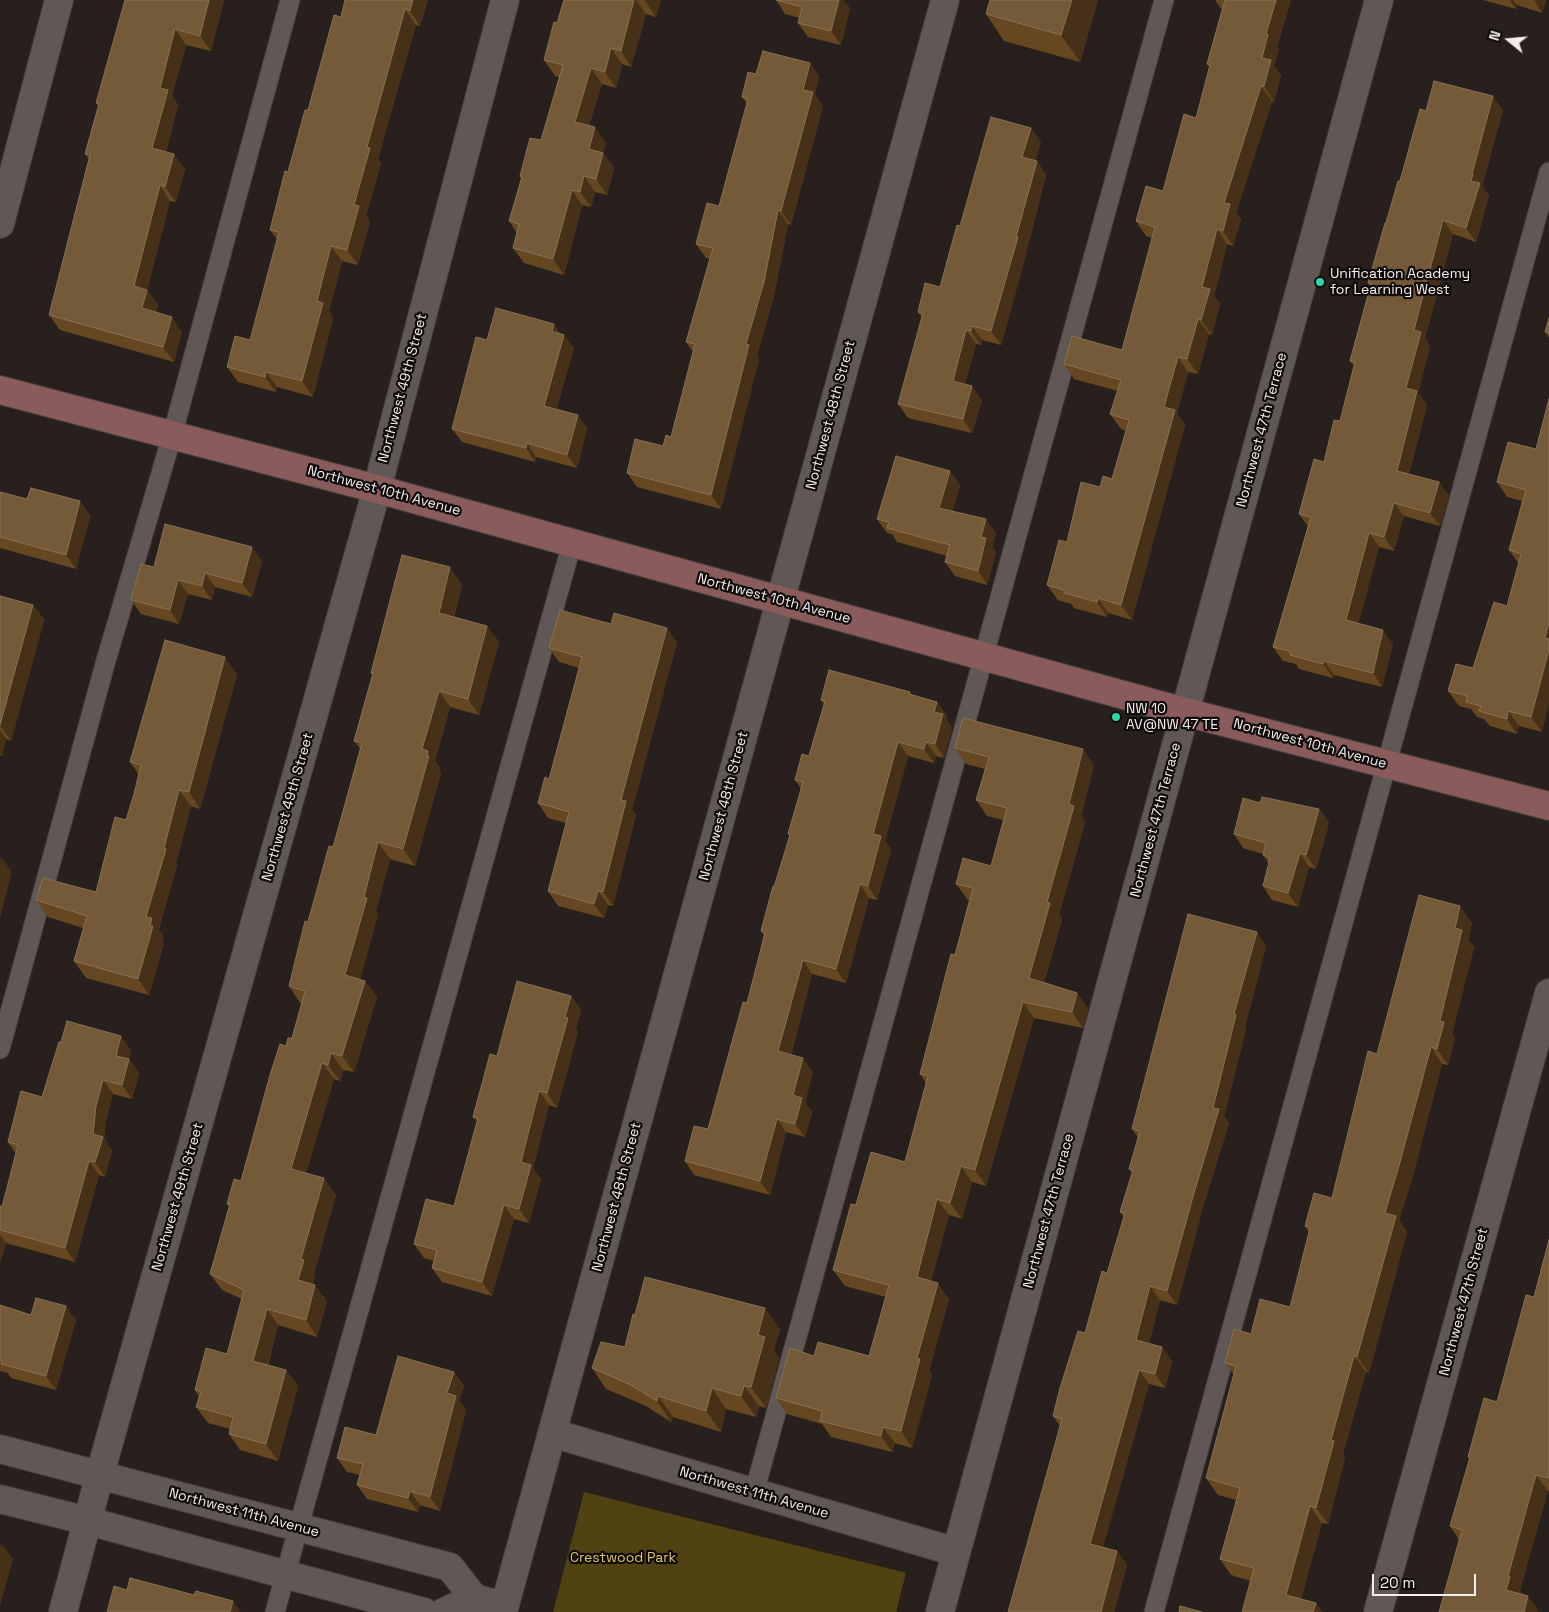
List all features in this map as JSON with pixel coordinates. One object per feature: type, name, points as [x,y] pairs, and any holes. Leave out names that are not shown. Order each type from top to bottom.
[{"type":"street","points":[[0,224],[59,0]]},
{"type":"street","name":"Northwest 49th Street","points":[[63,1612],[100,1474],[377,489],[505,0]]},
{"type":"street","name":"Northwest 48th Street","points":[[503,1609],[945,0]]},
{"type":"street","name":"Northwest 47th Terrace","points":[[940,1612],[1379,0]]},
{"type":"street","name":"Northwest 10th Avenue","points":[[0,390],[377,489],[1185,712],[1549,806]]},
{"type":"street","name":"Northwest 47th Street","points":[[1378,1612],[1549,993]]},
{"type":"street","name":"Northwest 11th Avenue","points":[[552,1433],[956,1552]]},
{"type":"street","name":"Northwest 11th Avenue","points":[[0,1449],[450,1567],[474,1598]]},
{"type":"street","points":[[0,1500],[88,1521],[424,1612]]},
{"type":"street","points":[[444,1612],[474,1598],[503,1609]]},
{"type":"lane","points":[[0,1048],[105,664],[172,436],[290,0]]},
{"type":"lane","points":[[754,1493],[1164,0]]},
{"type":"lane","points":[[1154,1612],[1549,172]]},
{"type":"lane","points":[[275,1612],[572,543]]},
{"type":"green space","name":"Crestwood Park","points":[[584,1492],[906,1573],[896,1612],[553,1612]]},
{"type":"building","points":[[125,0],[209,0],[200,36],[175,29],[160,88],[168,90],[152,148],[174,154],[165,187],[160,185],[134,286],[147,290],[142,308],[172,317],[163,347],[49,315],[90,155],[85,154],[99,104],[96,103]]},
{"type":"building","points":[[345,0],[413,0],[410,11],[405,9],[367,147],[370,148],[354,205],[359,206],[347,250],[331,246],[317,301],[323,303],[302,381],[266,372],[265,377],[227,367],[235,336],[250,340],[279,232],[270,230],[285,171],[288,172],[305,110],[308,110],[334,15],[341,17]]},
{"type":"building","points":[[564,0],[634,0],[621,51],[611,48],[605,72],[591,68],[575,122],[595,127],[589,149],[603,153],[596,179],[584,176],[580,192],[572,190],[553,259],[513,248],[519,224],[509,221],[522,177],[520,176],[530,138],[541,140],[563,65],[544,60],[554,22],[557,23]]},
{"type":"building","points":[[776,0],[839,0],[831,31],[798,23],[802,7]]},
{"type":"building","points":[[990,0],[1072,0],[1061,35],[986,14]]},
{"type":"building","points":[[1225,0],[1276,0],[1266,34],[1268,34],[1262,58],[1271,60],[1224,203],[1230,204],[1223,231],[1217,229],[1202,287],[1210,289],[1201,320],[1198,319],[1187,359],[1178,357],[1164,407],[1175,410],[1121,605],[1098,598],[1097,602],[1064,593],[1064,590],[1047,585],[1059,540],[1067,542],[1081,482],[1100,487],[1103,476],[1112,479],[1129,420],[1110,414],[1121,380],[1064,364],[1072,336],[1122,350],[1155,227],[1136,221],[1146,186],[1163,191],[1184,114],[1196,118],[1210,65],[1207,64]]},
{"type":"building","points":[[763,51],[810,63],[803,90],[813,92],[781,211],[778,210],[764,282],[746,344],[749,345],[711,495],[627,473],[635,439],[663,446],[666,435],[671,437],[695,344],[686,342],[713,248],[696,244],[707,203],[719,206],[748,99],[742,97],[748,72],[756,74]]},
{"type":"building","points":[[1434,81],[1493,96],[1472,174],[1471,181],[1480,183],[1466,228],[1443,220],[1414,330],[1421,332],[1406,388],[1417,391],[1397,471],[1439,482],[1430,513],[1394,503],[1384,537],[1369,533],[1346,620],[1383,630],[1373,673],[1324,661],[1323,664],[1290,655],[1290,651],[1273,647],[1311,517],[1299,514],[1314,459],[1324,462],[1334,420],[1340,421],[1355,362],[1350,361],[1371,284],[1368,283],[1420,109],[1426,111]]},
{"type":"building","points":[[991,117],[1031,128],[1022,157],[1037,161],[1016,237],[1018,237],[991,331],[972,326],[971,331],[966,330],[953,381],[972,386],[963,419],[898,404],[923,313],[918,312],[925,283],[940,287],[957,225],[960,226]]},
{"type":"building","points":[[496,308],[554,324],[552,331],[564,335],[544,406],[578,415],[567,455],[527,443],[526,448],[452,429],[476,337],[487,340]]},
{"type":"building","points":[[1549,318],[1549,333],[1545,332]]},
{"type":"building","points":[[1549,399],[1549,622],[1545,638],[1549,639],[1549,650],[1531,717],[1508,711],[1507,719],[1479,711],[1481,706],[1466,702],[1467,696],[1448,691],[1456,664],[1473,668],[1494,602],[1507,606],[1521,554],[1509,550],[1526,490],[1497,482],[1508,442],[1536,449]]},
{"type":"building","points":[[896,456],[950,471],[939,508],[986,519],[981,537],[986,538],[978,571],[945,562],[950,545],[887,528],[889,522],[877,519]]},
{"type":"building","points":[[31,488],[80,501],[66,555],[0,537],[0,492],[27,499]]},
{"type":"building","points":[[165,524],[252,547],[242,583],[205,573],[202,586],[178,580],[170,610],[131,600],[141,564],[154,567]]},
{"type":"building","points":[[402,555],[450,567],[439,613],[487,626],[468,699],[439,691],[422,749],[428,751],[427,756],[429,756],[403,849],[378,842],[364,897],[367,898],[345,975],[365,981],[342,1056],[331,1053],[328,1065],[322,1063],[291,1169],[324,1178],[301,1259],[304,1260],[298,1280],[315,1285],[306,1320],[267,1309],[253,1361],[286,1370],[266,1444],[229,1434],[233,1417],[196,1407],[201,1392],[195,1390],[206,1348],[227,1354],[244,1290],[210,1274],[230,1204],[227,1204],[234,1179],[241,1181],[280,1044],[286,1046],[288,1038],[292,1038],[305,991],[289,986],[305,921],[308,922],[329,846],[333,847],[362,743],[354,741]]},
{"type":"building","points":[[0,596],[33,605],[0,725]]},
{"type":"building","points":[[560,610],[611,624],[614,613],[667,628],[621,800],[626,801],[603,892],[598,891],[594,904],[548,891],[569,812],[538,803],[545,777],[549,779],[582,657],[549,648]]},
{"type":"building","points":[[165,640],[225,657],[189,792],[179,790],[164,848],[166,849],[146,917],[152,918],[150,926],[153,926],[138,979],[74,961],[87,916],[36,900],[43,878],[96,892],[115,817],[126,820],[134,794],[141,765],[130,762]]},
{"type":"building","points":[[829,670],[910,692],[909,694],[937,702],[934,712],[943,714],[935,744],[926,742],[924,749],[898,742],[873,834],[881,836],[868,886],[860,884],[836,969],[803,960],[778,1051],[803,1058],[793,1095],[802,1098],[795,1124],[777,1119],[760,1181],[685,1161],[694,1126],[708,1129],[743,1002],[747,1003],[765,933],[761,931],[773,886],[790,835],[788,834],[803,782],[795,780],[802,754],[809,756],[825,701],[821,700]]},
{"type":"building","points":[[963,718],[1083,749],[1069,804],[1074,806],[1047,902],[1050,903],[1029,978],[1077,993],[1072,1012],[1023,1002],[975,1170],[961,1166],[950,1203],[937,1199],[917,1277],[938,1283],[917,1358],[920,1359],[901,1431],[883,1427],[881,1436],[820,1421],[822,1411],[776,1398],[790,1348],[814,1356],[818,1342],[869,1356],[889,1285],[833,1270],[851,1204],[856,1205],[871,1152],[905,1162],[928,1076],[920,1074],[951,954],[955,955],[973,888],[956,884],[963,858],[991,866],[1007,808],[976,800],[989,757],[955,748]]},
{"type":"building","points":[[1262,797],[1319,809],[1306,855],[1300,853],[1288,893],[1263,886],[1270,858],[1263,855],[1266,843],[1234,834],[1243,798],[1260,803]]},
{"type":"building","points":[[1419,895],[1460,906],[1455,928],[1462,930],[1440,1021],[1444,1022],[1437,1049],[1431,1047],[1385,1213],[1396,1216],[1357,1357],[1354,1356],[1331,1440],[1334,1441],[1316,1508],[1310,1506],[1286,1595],[1316,1603],[1313,1612],[1242,1612],[1254,1568],[1220,1559],[1240,1488],[1206,1478],[1236,1366],[1225,1363],[1234,1329],[1251,1334],[1260,1299],[1290,1307],[1310,1228],[1305,1226],[1314,1193],[1332,1198],[1368,1051],[1377,1054]]},
{"type":"building","points":[[1188,914],[1257,932],[1234,1014],[1236,1015],[1213,1108],[1219,1109],[1167,1291],[1150,1286],[1136,1340],[1162,1347],[1155,1374],[1139,1370],[1090,1544],[1117,1551],[1101,1612],[1008,1612],[1062,1419],[1053,1416],[1060,1388],[1078,1331],[1085,1333],[1102,1271],[1107,1273],[1125,1213],[1120,1212],[1133,1170],[1129,1169],[1140,1131],[1132,1129]]},
{"type":"building","points":[[517,981],[571,996],[565,1017],[568,1018],[547,1093],[539,1091],[521,1162],[531,1165],[519,1209],[504,1205],[482,1282],[432,1268],[437,1250],[414,1244],[426,1199],[454,1206],[478,1118],[473,1117],[490,1054],[497,1056]]},
{"type":"building","points":[[67,1021],[121,1036],[116,1056],[129,1059],[122,1085],[103,1080],[96,1106],[93,1134],[103,1137],[95,1162],[89,1161],[65,1248],[0,1230],[0,1206],[2,1207],[18,1145],[8,1142],[21,1091],[42,1097]]},
{"type":"building","points":[[1549,1240],[1549,1478],[1536,1475],[1508,1576],[1510,1577],[1506,1590],[1528,1596],[1524,1612],[1439,1612],[1462,1530],[1450,1526],[1470,1457],[1468,1457],[1484,1398],[1497,1402],[1526,1295],[1534,1297]]},
{"type":"building","points":[[645,1277],[765,1308],[758,1335],[765,1337],[751,1387],[744,1386],[741,1396],[712,1388],[706,1411],[658,1396],[657,1401],[631,1385],[592,1368],[601,1342],[625,1347]]},
{"type":"building","points":[[36,1298],[66,1306],[46,1376],[1,1364],[2,1360],[0,1360],[0,1305],[31,1315]]},
{"type":"building","points":[[398,1356],[454,1372],[447,1393],[456,1396],[430,1497],[410,1491],[408,1498],[357,1485],[363,1464],[337,1458],[345,1427],[376,1435]]},
{"type":"building","points":[[130,1578],[194,1595],[196,1591],[233,1601],[230,1612],[107,1612],[114,1586],[127,1590]]},
{"type":"building","points":[[1180,1606],[1202,1612],[1179,1612]]},
{"type":"place","name":"Unification Academy for Learning West","points":[[1320,282]]},
{"type":"place","name":"NW 10 AV@NW 47 TE","points":[[1116,717]]}]
